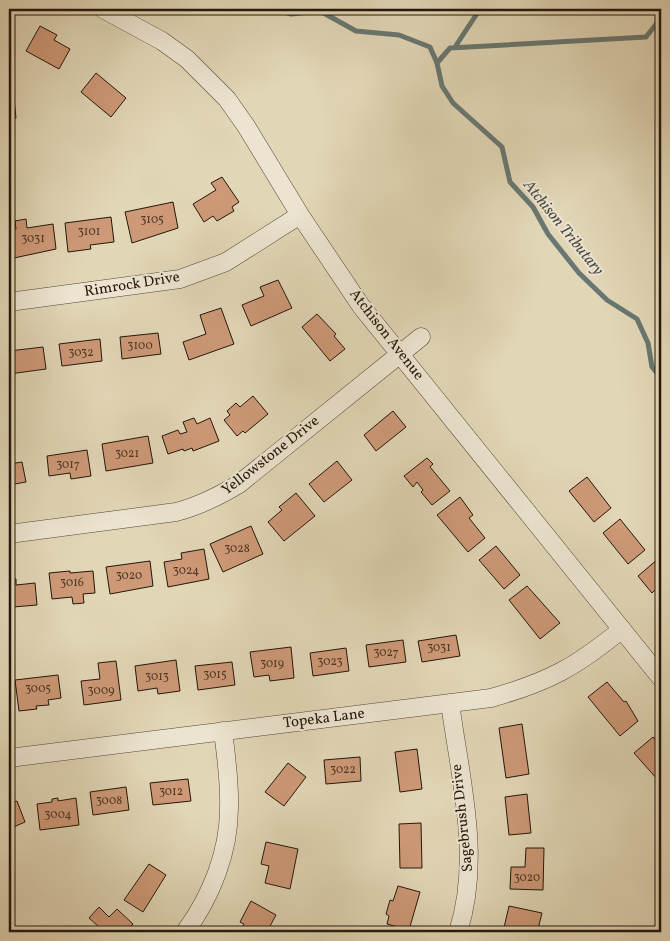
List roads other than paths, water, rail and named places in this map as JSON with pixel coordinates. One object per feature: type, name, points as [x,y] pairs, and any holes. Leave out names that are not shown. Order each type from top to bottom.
[{"type":"street","name":"Atchison Avenue","points":[[103,9],[162,41],[206,76],[227,99],[246,126],[337,272],[400,354],[661,678]]},
{"type":"street","name":"Rimrock Drive","points":[[9,302],[180,279],[226,262],[300,215]]},
{"type":"street","name":"Yellowstone Drive","points":[[9,534],[176,512],[197,506],[217,497],[239,484],[421,338]]},
{"type":"street","name":"Topeka Lane","points":[[9,758],[490,698],[557,676],[599,648],[622,629]]},
{"type":"street","name":"Sagebrush Drive","points":[[450,703],[470,851],[469,881],[458,932]]},
{"type":"street","points":[[185,932],[201,909],[212,886],[227,834],[229,808],[223,731]]},
{"type":"waterway","name":"Atchison Tributary","points":[[274,9],[291,14],[320,11],[356,31],[399,35],[430,47],[437,63],[442,86],[453,103],[502,147],[510,182],[533,207],[548,234],[579,273],[607,300],[637,319],[648,343],[652,367],[661,378]]},
{"type":"waterway","points":[[455,47],[480,9]]},
{"type":"waterway","points":[[437,63],[450,48],[646,37],[661,18]]}]
